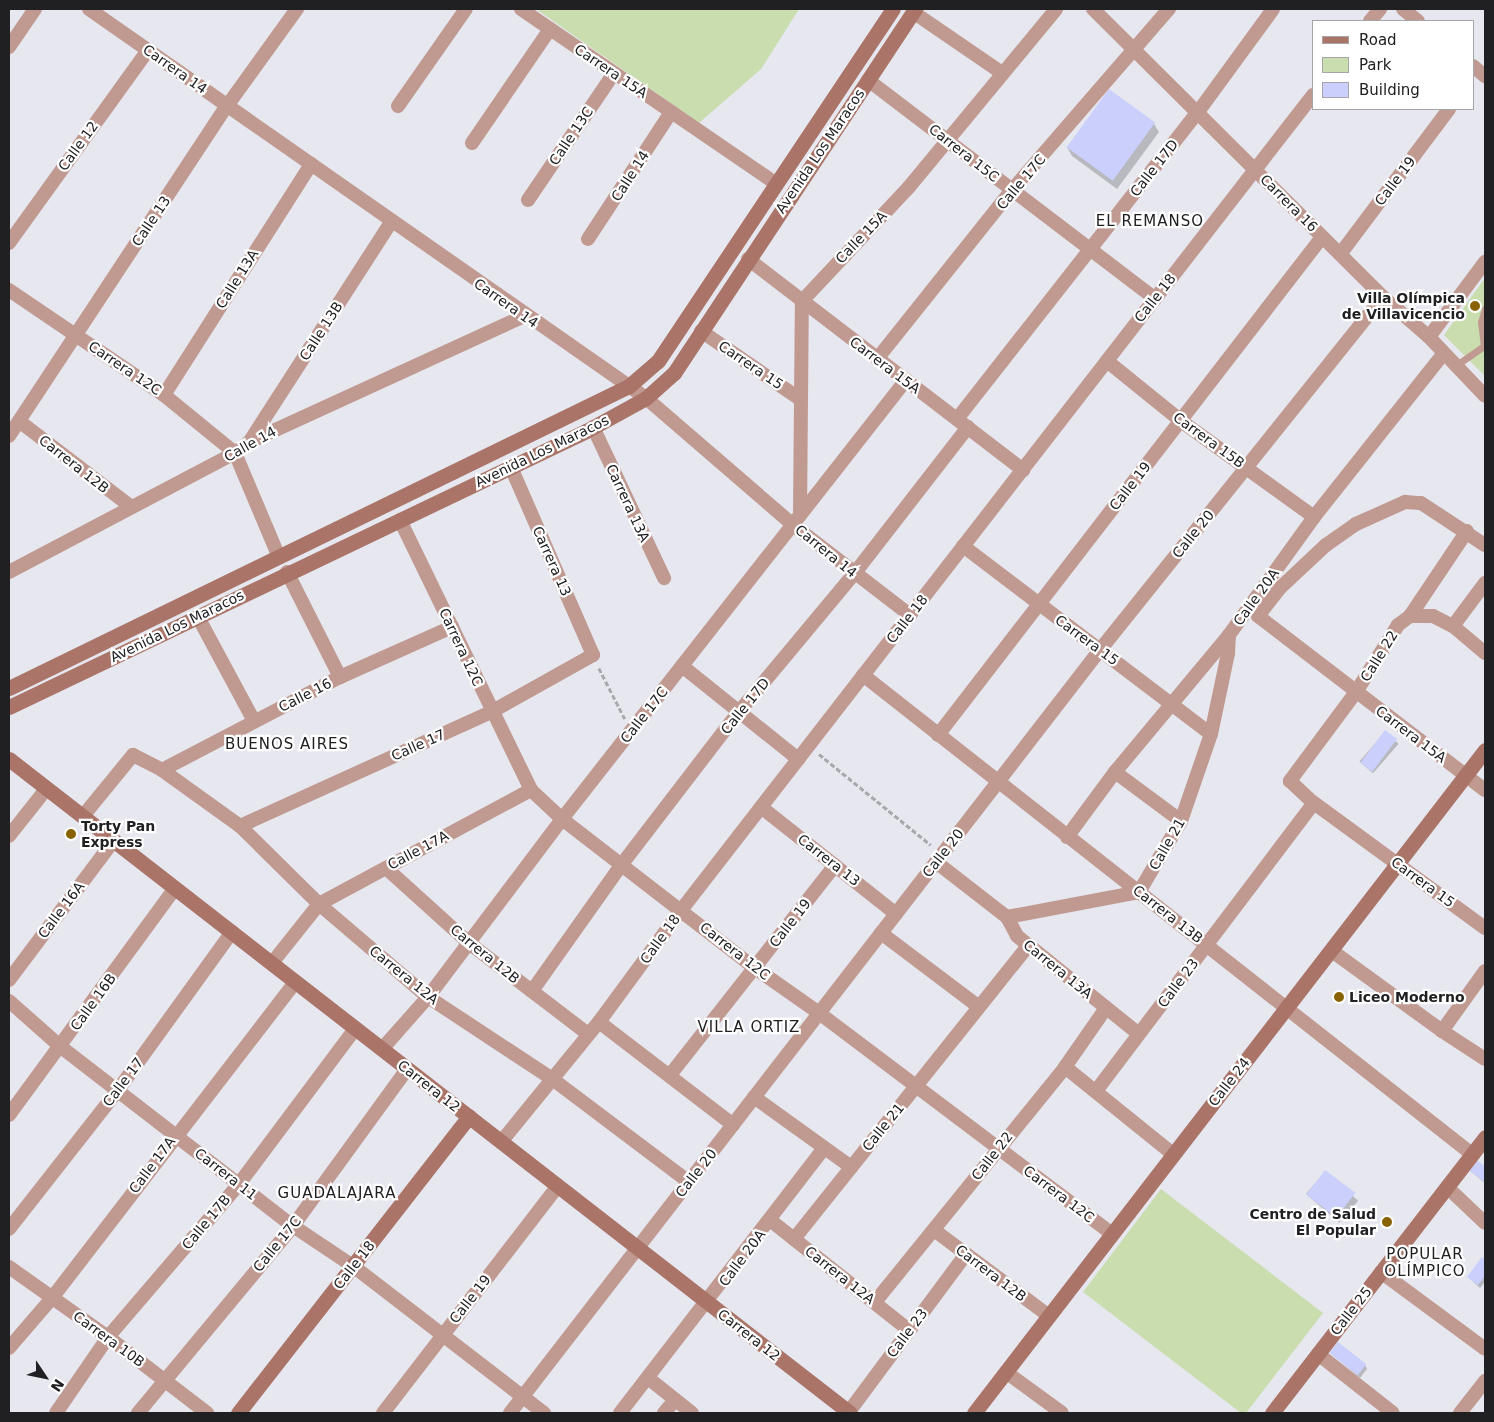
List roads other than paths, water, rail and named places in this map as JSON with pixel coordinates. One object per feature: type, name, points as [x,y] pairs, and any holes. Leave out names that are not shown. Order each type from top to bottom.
[{"type":"street","points":[[9,47],[35,9]]},
{"type":"street","name":"Calle 13","points":[[9,436],[227,106],[297,9]]},
{"type":"street","points":[[398,106],[466,9]]},
{"type":"street","name":"Carrera 15A","points":[[521,9],[775,183]]},
{"type":"street","name":"Avenida Los Maracos","points":[[9,688],[278,555],[629,386],[658,361],[775,183],[893,9]]},
{"type":"street","name":"Calle 15A","points":[[802,301],[909,187],[1056,9]]},
{"type":"street","name":"Carrera 16","points":[[1093,9],[1322,237],[1341,253],[1383,297],[1429,337],[1442,354],[1485,396]]},
{"type":"street","name":"Calle 17C","points":[[878,359],[1012,190],[1170,9]]},
{"type":"street","name":"Calle 17D","points":[[532,991],[622,864],[738,713],[854,574],[1088,251],[1198,112],[1273,9]]},
{"type":"street","points":[[1371,20],[1380,9]]},
{"type":"street","points":[[1403,9],[1417,20]]},
{"type":"street","name":"Carrera 14","points":[[94,10],[524,316],[646,398],[796,520],[854,574],[910,615]]},
{"type":"street","points":[[914,10],[1002,73]]},
{"type":"street","name":"Avenida Los Maracos","points":[[9,707],[198,617],[287,572],[593,428],[646,398],[674,373],[914,10]]},
{"type":"street","points":[[472,143],[550,29]]},
{"type":"street","name":"Calle 12","points":[[9,243],[148,50]]},
{"type":"street","name":"Calle 13C","points":[[528,200],[614,73]]},
{"type":"street","name":"Carrera 15C","points":[[868,80],[1012,190],[1088,251],[1155,299]]},
{"type":"street","name":"Calle 18","points":[[501,1142],[551,1078],[599,1022],[682,909],[1312,96]]},
{"type":"street","name":"Calle 19","points":[[1341,253],[1448,110]]},
{"type":"street","name":"Calle 14","points":[[588,239],[672,112]]},
{"type":"street","name":"Calle 13A","points":[[164,395],[311,164]]},
{"type":"street","name":"Calle 13B","points":[[250,442],[392,221]]},
{"type":"street","name":"Calle 19","points":[[938,735],[1322,237]]},
{"type":"street","name":"Carrera 15A","points":[[748,260],[1023,470]]},
{"type":"street","points":[[1429,337],[1485,262]]},
{"type":"street","name":"Carrera 12C","points":[[9,290],[164,395],[235,453]]},
{"type":"street","name":"Calle 20","points":[[510,1413],[1100,650],[1383,297]]},
{"type":"street","points":[[796,520],[802,301]]},
{"type":"street","name":"Calle 14","points":[[9,572],[130,506],[235,453],[250,442],[524,316]]},
{"type":"street","name":"Carrera 15","points":[[701,331],[800,399]]},
{"type":"street","name":"Calle 20A","points":[[1067,837],[1115,772],[1174,704],[1229,635],[1314,517],[1442,354]]},
{"type":"street","name":"Carrera 15B","points":[[1107,361],[1181,421],[1314,517]]},
{"type":"street","name":"Calle 17C","points":[[382,1049],[428,997],[562,819],[906,380]]},
{"type":"street","name":"Carrera 12B","points":[[19,421],[130,506]]},
{"type":"street","name":"Carrera 13A","points":[[593,428],[664,578]]},
{"type":"street","points":[[235,453],[278,555]]},
{"type":"street","name":"Carrera 13","points":[[511,467],[593,655]]},
{"type":"street","points":[[1238,622],[1258,616],[1295,572],[1341,534],[1388,508],[1406,502],[1421,502],[1467,531],[1485,545]]},
{"type":"street","name":"Carrera 12C","points":[[400,520],[491,712],[531,790],[562,819],[682,909],[755,968],[819,1013],[1112,1234]]},
{"type":"street","name":"Calle 22","points":[[1290,780],[1356,692],[1398,625],[1410,616],[1467,531]]},
{"type":"street","name":"Carrera 15","points":[[963,546],[1038,605],[1174,704],[1211,734]]},
{"type":"street","points":[[287,572],[340,677]]},
{"type":"street","points":[[1453,626],[1485,583]]},
{"type":"street","points":[[1410,616],[1429,614],[1453,626],[1485,653]]},
{"type":"street","name":"Carrera 15A","points":[[1258,616],[1485,790]]},
{"type":"street","points":[[198,617],[254,721]]},
{"type":"street","name":"Calle 16","points":[[162,770],[340,677],[452,627]]},
{"type":"street","name":"Calle 21","points":[[1139,892],[1182,822],[1211,734],[1228,653],[1229,635]]},
{"type":"street","name":"Calle 17","points":[[240,826],[491,712],[593,655]]},
{"type":"street","points":[[682,666],[738,713],[798,759]]},
{"type":"street","name":"Carrera 13B","points":[[863,675],[1472,1154]]},
{"type":"street","name":"Calle 24","points":[[974,1413],[1332,951],[1485,750]]},
{"type":"street","name":"Carrera 12A","points":[[83,816],[133,755],[162,770],[240,826],[319,904],[428,997],[551,1078],[689,1182]]},
{"type":"street","name":"Carrera 12","points":[[9,758],[272,963],[354,1030],[382,1049],[469,1116],[849,1413]]},
{"type":"street","points":[[1115,772],[1182,822]]},
{"type":"street","name":"Carrera 15","points":[[1290,780],[1314,803],[1485,928]]},
{"type":"street","points":[[9,836],[47,788]]},
{"type":"street","name":"Calle 17A","points":[[272,963],[319,904],[531,790]]},
{"type":"street","name":"Calle 23","points":[[1096,1091],[1314,803]]},
{"type":"street","name":"Carrera 13","points":[[761,807],[896,914]]},
{"type":"street","points":[[9,824],[24,816]]},
{"type":"street","name":"Calle 16A","points":[[9,980],[114,840]]},
{"type":"street","name":"Carrera 13A","points":[[939,858],[1007,917],[1017,936],[1139,1034]]},
{"type":"street","name":"Calle 19","points":[[670,1075],[836,865]]},
{"type":"street","name":"Carrera 12B","points":[[386,868],[469,943],[588,1034]]},
{"type":"street","name":"Calle 16B","points":[[9,1115],[61,1047],[175,888]]},
{"type":"street","points":[[1007,917],[1139,892]]},
{"type":"street","name":"Calle 17","points":[[9,1229],[118,1090],[232,932]]},
{"type":"street","points":[[881,933],[978,1006]]},
{"type":"street","name":"Calle 21","points":[[794,1239],[978,1006],[1029,945]]},
{"type":"street","points":[[1332,951],[1442,1031],[1485,1059]]},
{"type":"street","points":[[1442,1031],[1485,971]]},
{"type":"street","name":"Calle 17A","points":[[9,1348],[52,1298],[176,1134],[296,982]]},
{"type":"street","name":"Carrera 11","points":[[9,1001],[61,1047],[293,1226],[353,1266],[544,1413]]},
{"type":"street","name":"Calle 22","points":[[875,1302],[1065,1066],[1106,1008]]},
{"type":"street","points":[[599,1022],[733,1125]]},
{"type":"street","name":"Calle 17B","points":[[56,1413],[108,1337],[239,1184],[354,1030]]},
{"type":"street","points":[[1065,1066],[1173,1154]]},
{"type":"street","name":"Calle 17C","points":[[138,1413],[293,1226],[408,1069]]},
{"type":"street","points":[[754,1097],[850,1167]]},
{"type":"street","name":"Calle 18","points":[[238,1413],[469,1116]]},
{"type":"street","name":"Calle 25","points":[[1272,1413],[1485,1137]]},
{"type":"street","name":"Calle 20A","points":[[620,1413],[708,1302],[824,1148]]},
{"type":"street","name":"Calle 19","points":[[383,1413],[558,1186]]},
{"type":"street","points":[[1447,1187],[1485,1223]]},
{"type":"street","name":"Carrera 12A","points":[[770,1220],[909,1330]]},
{"type":"street","name":"Carrera 12B","points":[[934,1230],[1049,1316]]},
{"type":"street","name":"Calle 23","points":[[849,1413],[966,1254]]},
{"type":"street","name":"Carrera 10B","points":[[9,1267],[108,1337],[207,1413]]},
{"type":"street","points":[[1381,1272],[1485,1349]]},
{"type":"street","points":[[1318,1354],[1394,1413]]},
{"type":"street","points":[[1006,1372],[1062,1413]]},
{"type":"street","points":[[648,1378],[692,1413]]},
{"type":"street","points":[[1460,1413],[1485,1381]]},
{"type":"street","points":[[664,1413],[675,1400]]},
{"type":"lane","points":[[1455,366],[1484,346],[1481,322],[1485,309]]},
{"type":"place","name":"Villa Olímpica de Villavicencio","points":[[1475,306]]},
{"type":"place","name":"Torty Pan Express","points":[[71,834]]},
{"type":"place","name":"Liceo Moderno","points":[[1339,997]]},
{"type":"place","name":"Centro de Salud El Popular","points":[[1387,1222]]},
{"type":"district","name":"EL REMANSO","points":[[1150,222]]},
{"type":"district","name":"BUENOS AIRES","points":[[287,745]]},
{"type":"district","name":"VILLA ORTIZ","points":[[749,1028]]},
{"type":"district","name":"GUADALAJARA","points":[[337,1194]]},
{"type":"district","name":"POPULAR OLÍMPICO","points":[[1425,1262]]}]
